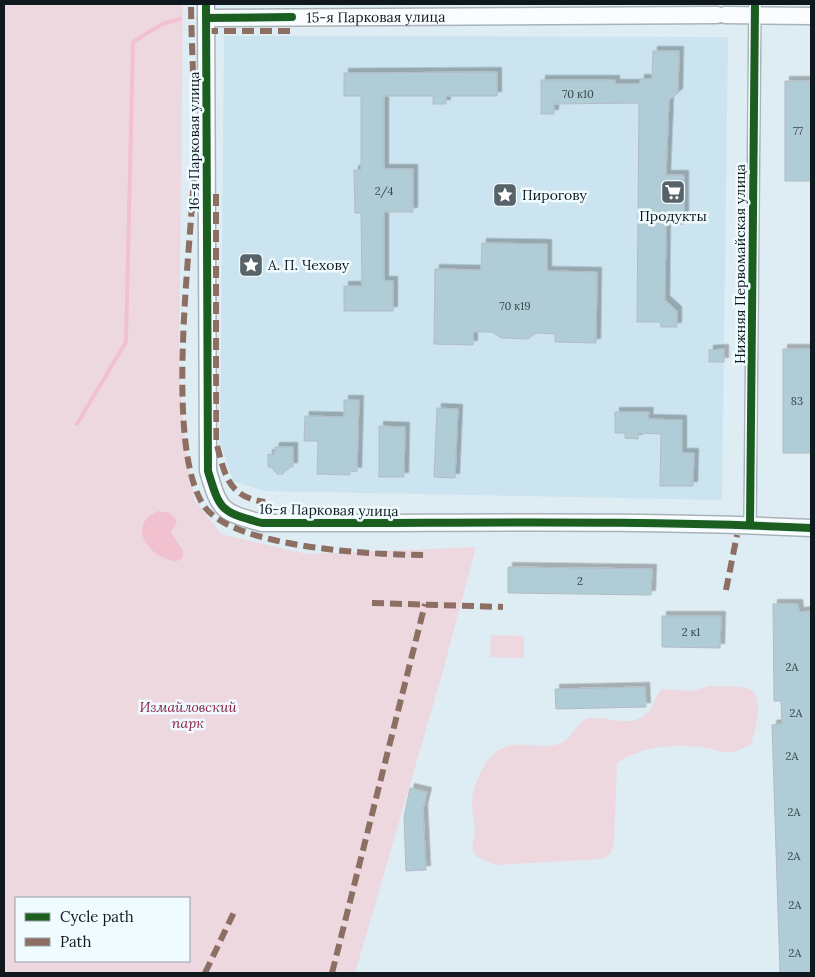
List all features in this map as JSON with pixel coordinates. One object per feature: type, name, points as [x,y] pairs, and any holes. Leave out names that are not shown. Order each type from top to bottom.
[{"type":"main road","points":[[258,4],[274,17]]},
{"type":"main road","name":"15-я Парковая улица","points":[[206,11],[274,17],[721,15],[755,10],[811,16]]},
{"type":"main road","name":"16-я Парковая улица","points":[[206,11],[208,471],[217,502],[233,516],[262,524],[750,525],[811,528]]},
{"type":"street","name":"Нижняя Первомайская улица","points":[[750,525],[755,10]]},
{"type":"shaded area","points":[[224,36],[728,37],[722,500],[264,491],[233,481],[220,442]]},
{"type":"shaded area","points":[[158,511],[170,513],[177,521],[171,533],[183,550],[183,558],[175,562],[155,553],[144,540],[142,534],[143,524],[151,515]]},
{"type":"green space","name":"Измайловский парк","points":[[4,4],[183,4],[179,364],[184,432],[194,499],[221,534],[307,554],[476,547],[443,671],[355,973],[4,973]]},
{"type":"green space","points":[[491,635],[524,636],[524,658],[490,657]]},
{"type":"green space","points":[[710,686],[741,687],[749,689],[754,693],[757,699],[758,714],[751,744],[730,752],[688,746],[656,748],[636,753],[617,763],[614,844],[611,853],[604,859],[495,865],[477,857],[472,849],[475,830],[472,804],[473,793],[482,769],[498,750],[512,745],[546,746],[559,744],[568,739],[581,723],[590,718],[628,721],[642,717],[649,711],[662,689],[691,691]]},
{"type":"building","points":[[653,51],[679,51],[678,93],[669,100],[666,175],[684,175],[684,224],[666,224],[665,300],[677,311],[677,327],[661,327],[660,322],[637,322],[639,103],[554,104],[554,114],[541,114],[541,80],[615,80],[615,84],[640,84],[640,79],[652,79]]},
{"type":"building","points":[[497,72],[497,96],[446,96],[446,104],[433,104],[433,96],[384,96],[384,169],[413,169],[413,212],[384,212],[384,281],[393,281],[393,311],[344,311],[344,286],[362,286],[361,213],[355,213],[354,170],[361,170],[361,96],[344,96],[344,73]]},
{"type":"building","points":[[785,81],[811,81],[811,181],[785,181]]},
{"type":"building","points":[[482,243],[547,244],[547,271],[597,272],[596,343],[555,342],[555,334],[536,333],[528,339],[501,338],[492,332],[473,332],[473,345],[434,344],[435,269],[481,270]]},
{"type":"building","points":[[724,349],[724,362],[709,362],[709,350]]},
{"type":"building","points":[[783,349],[811,349],[811,453],[783,453]]},
{"type":"building","points":[[344,400],[359,400],[357,472],[350,471],[350,475],[317,474],[318,441],[304,441],[305,416],[344,417]]},
{"type":"building","points":[[437,408],[458,409],[455,478],[434,477]]},
{"type":"building","points":[[615,412],[649,412],[648,419],[682,420],[682,453],[694,453],[693,486],[660,486],[661,434],[638,433],[638,439],[625,438],[625,433],[615,433]]},
{"type":"building","points":[[379,426],[405,427],[404,477],[379,477]]},
{"type":"building","points":[[275,447],[293,447],[293,467],[289,467],[283,474],[277,474],[271,467],[268,467],[268,454],[274,455]]},
{"type":"building","points":[[508,567],[652,569],[651,595],[508,593]]},
{"type":"building","points":[[773,604],[798,604],[799,612],[811,611],[811,973],[780,973],[772,725],[782,724],[781,701],[774,701]]},
{"type":"building","points":[[662,616],[721,616],[720,648],[662,647]]},
{"type":"building","points":[[645,687],[646,707],[556,709],[555,689]]},
{"type":"building","points":[[410,788],[427,792],[423,809],[426,870],[406,871],[404,817]]},
{"type":"waterway","points":[[77,424],[126,342],[133,42],[162,24],[180,19]]},
{"type":"marked path","points":[[191,7],[194,173],[185,296],[182,394],[185,439],[192,478],[204,506],[220,520],[244,531],[273,540],[341,551],[424,555]]},
{"type":"marked path","points":[[206,31],[292,31]]},
{"type":"marked path","points":[[216,194],[216,442],[225,474],[235,489],[252,499],[265,502]]},
{"type":"marked path","points":[[726,590],[737,535]]},
{"type":"marked path","points":[[372,603],[503,607]]},
{"type":"marked path","points":[[332,973],[425,604]]},
{"type":"marked path","points":[[205,973],[236,908]]},
{"type":"cycle path","points":[[206,4],[208,471],[216,494],[224,508],[238,516],[262,523],[606,523],[811,528]]},
{"type":"cycle path","points":[[750,525],[755,4]]},
{"type":"cycle path","points":[[206,18],[292,17]]},
{"type":"place","name":"Продукты","points":[[673,192]]},
{"type":"place","name":"Пирогову","points":[[505,195]]},
{"type":"place","name":"А. П. Чехову","points":[[251,265]]}]
